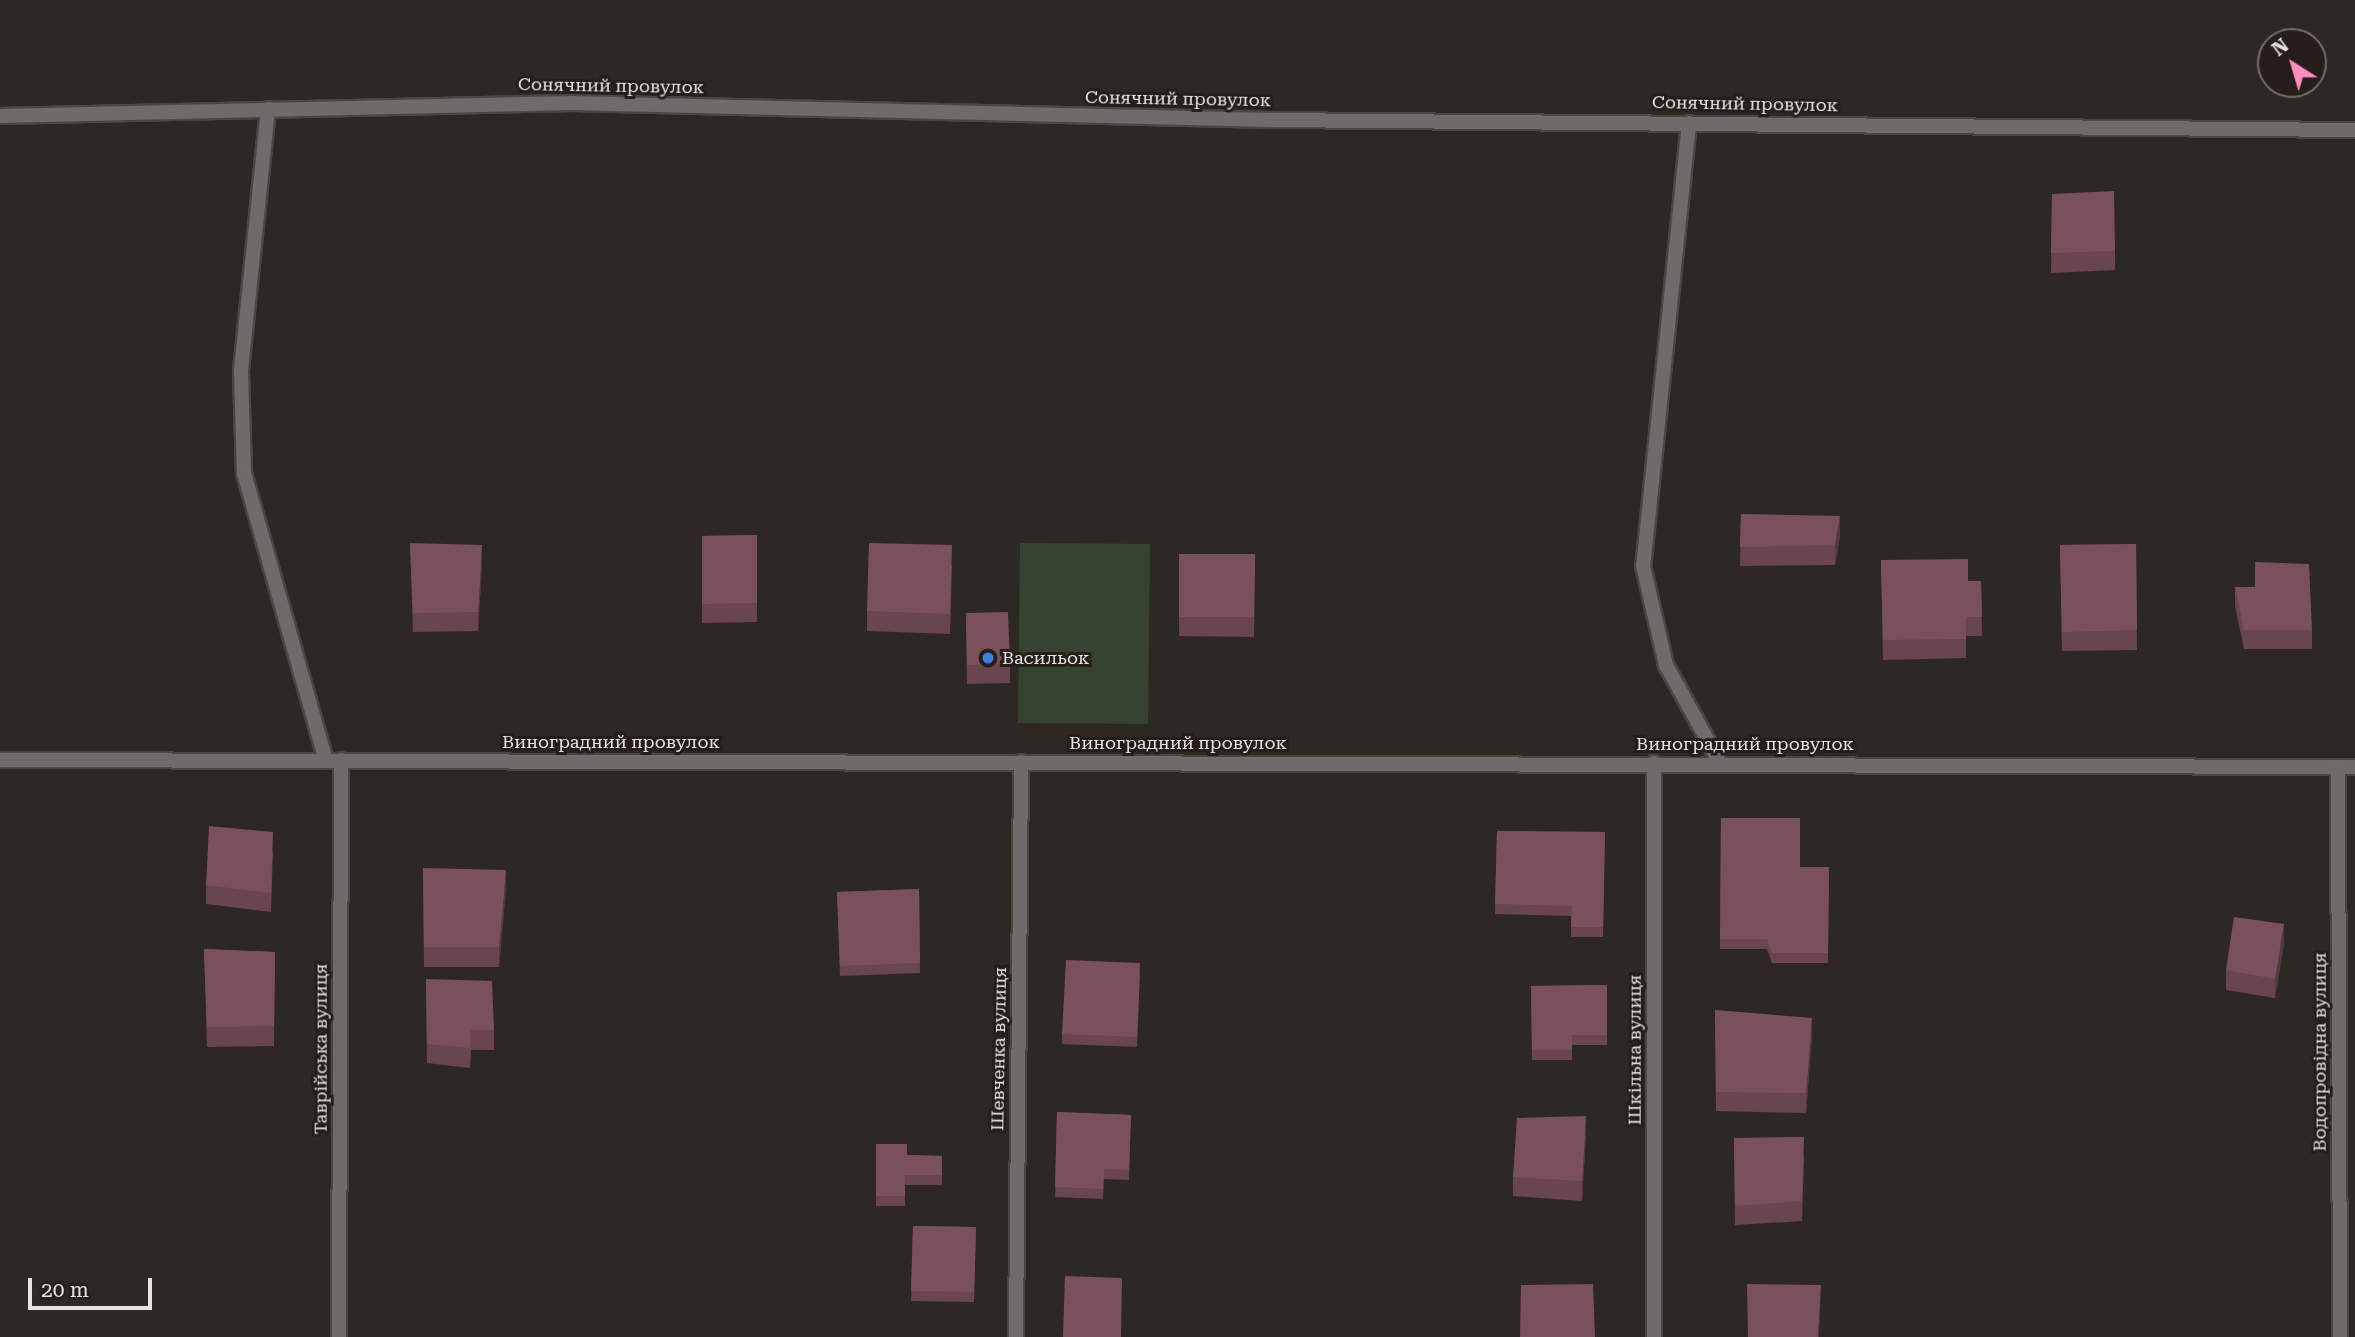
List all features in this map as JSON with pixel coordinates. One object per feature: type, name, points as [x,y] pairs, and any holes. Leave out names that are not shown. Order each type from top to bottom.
[{"type":"street","name":"Сонячний провулок","points":[[0,116],[573,103],[1271,120],[2355,130]]},
{"type":"street","name":"Таврійська вулиця","points":[[268,109],[241,372],[244,473],[333,760],[339,1337]]},
{"type":"street","points":[[1689,123],[1643,566],[1666,665],[1720,763]]},
{"type":"street","name":"Виноградний провулок","points":[[0,760],[1720,763],[2355,767]]},
{"type":"street","name":"Шевченка вулиця","points":[[1016,1337],[1021,762]]},
{"type":"street","name":"Шкільна вулиця","points":[[1654,763],[1654,1337]]},
{"type":"street","name":"Водопровідна вулиця","points":[[2338,767],[2340,1337]]},
{"type":"green space","points":[[1020,543],[1150,544],[1148,724],[1018,723]]},
{"type":"building","points":[[2114,191],[2115,251],[2051,253],[2052,194]]},
{"type":"building","points":[[1741,514],[1840,516],[1835,545],[1740,547]]},
{"type":"building","points":[[757,535],[757,603],[702,604],[702,536]]},
{"type":"building","points":[[410,543],[482,545],[478,612],[413,613]]},
{"type":"building","points":[[869,543],[952,545],[950,614],[867,611]]},
{"type":"building","points":[[2136,544],[2137,630],[2062,632],[2060,545]]},
{"type":"building","points":[[1179,554],[1255,554],[1254,617],[1179,617]]},
{"type":"building","points":[[1968,559],[1968,581],[1981,581],[1982,617],[1966,617],[1966,639],[1883,640],[1881,560]]},
{"type":"building","points":[[2255,562],[2309,564],[2312,630],[2244,630],[2235,587],[2255,587]]},
{"type":"building","name":"Васильок","points":[[1008,612],[1010,664],[967,665],[966,613]]},
{"type":"building","points":[[1721,818],[1800,818],[1800,867],[1829,867],[1828,953],[1772,953],[1767,939],[1720,939]]},
{"type":"building","points":[[209,826],[273,832],[271,893],[206,885]]},
{"type":"building","points":[[1497,831],[1605,832],[1603,927],[1571,927],[1572,906],[1495,904]]},
{"type":"building","points":[[423,868],[506,870],[499,947],[424,947]]},
{"type":"building","points":[[919,889],[920,963],[840,966],[837,892]]},
{"type":"building","points":[[2234,917],[2284,924],[2275,979],[2226,970]]},
{"type":"building","points":[[204,949],[275,952],[274,1026],[207,1027]]},
{"type":"building","points":[[1066,960],[1140,963],[1137,1037],[1062,1034]]},
{"type":"building","points":[[426,979],[492,981],[494,1030],[471,1030],[470,1048],[427,1044]]},
{"type":"building","points":[[1607,985],[1607,1035],[1572,1035],[1572,1050],[1532,1050],[1531,986]]},
{"type":"building","points":[[1715,1010],[1812,1018],[1806,1093],[1716,1092]]},
{"type":"building","points":[[1057,1112],[1131,1115],[1129,1170],[1104,1169],[1103,1189],[1055,1187]]},
{"type":"building","points":[[1586,1116],[1582,1181],[1513,1177],[1517,1118]]},
{"type":"building","points":[[1804,1137],[1802,1201],[1735,1206],[1734,1138]]},
{"type":"building","points":[[876,1144],[907,1144],[907,1155],[942,1156],[942,1175],[905,1175],[905,1196],[876,1196]]},
{"type":"building","points":[[913,1226],[976,1227],[974,1292],[911,1291]]},
{"type":"building","points":[[1065,1276],[1122,1278],[1121,1337],[1063,1337]]},
{"type":"building","points":[[1593,1284],[1595,1337],[1520,1337],[1521,1285]]},
{"type":"building","points":[[1747,1284],[1821,1285],[1818,1337],[1748,1337]]},
{"type":"place","name":"Васильок","points":[[988,658]]}]
